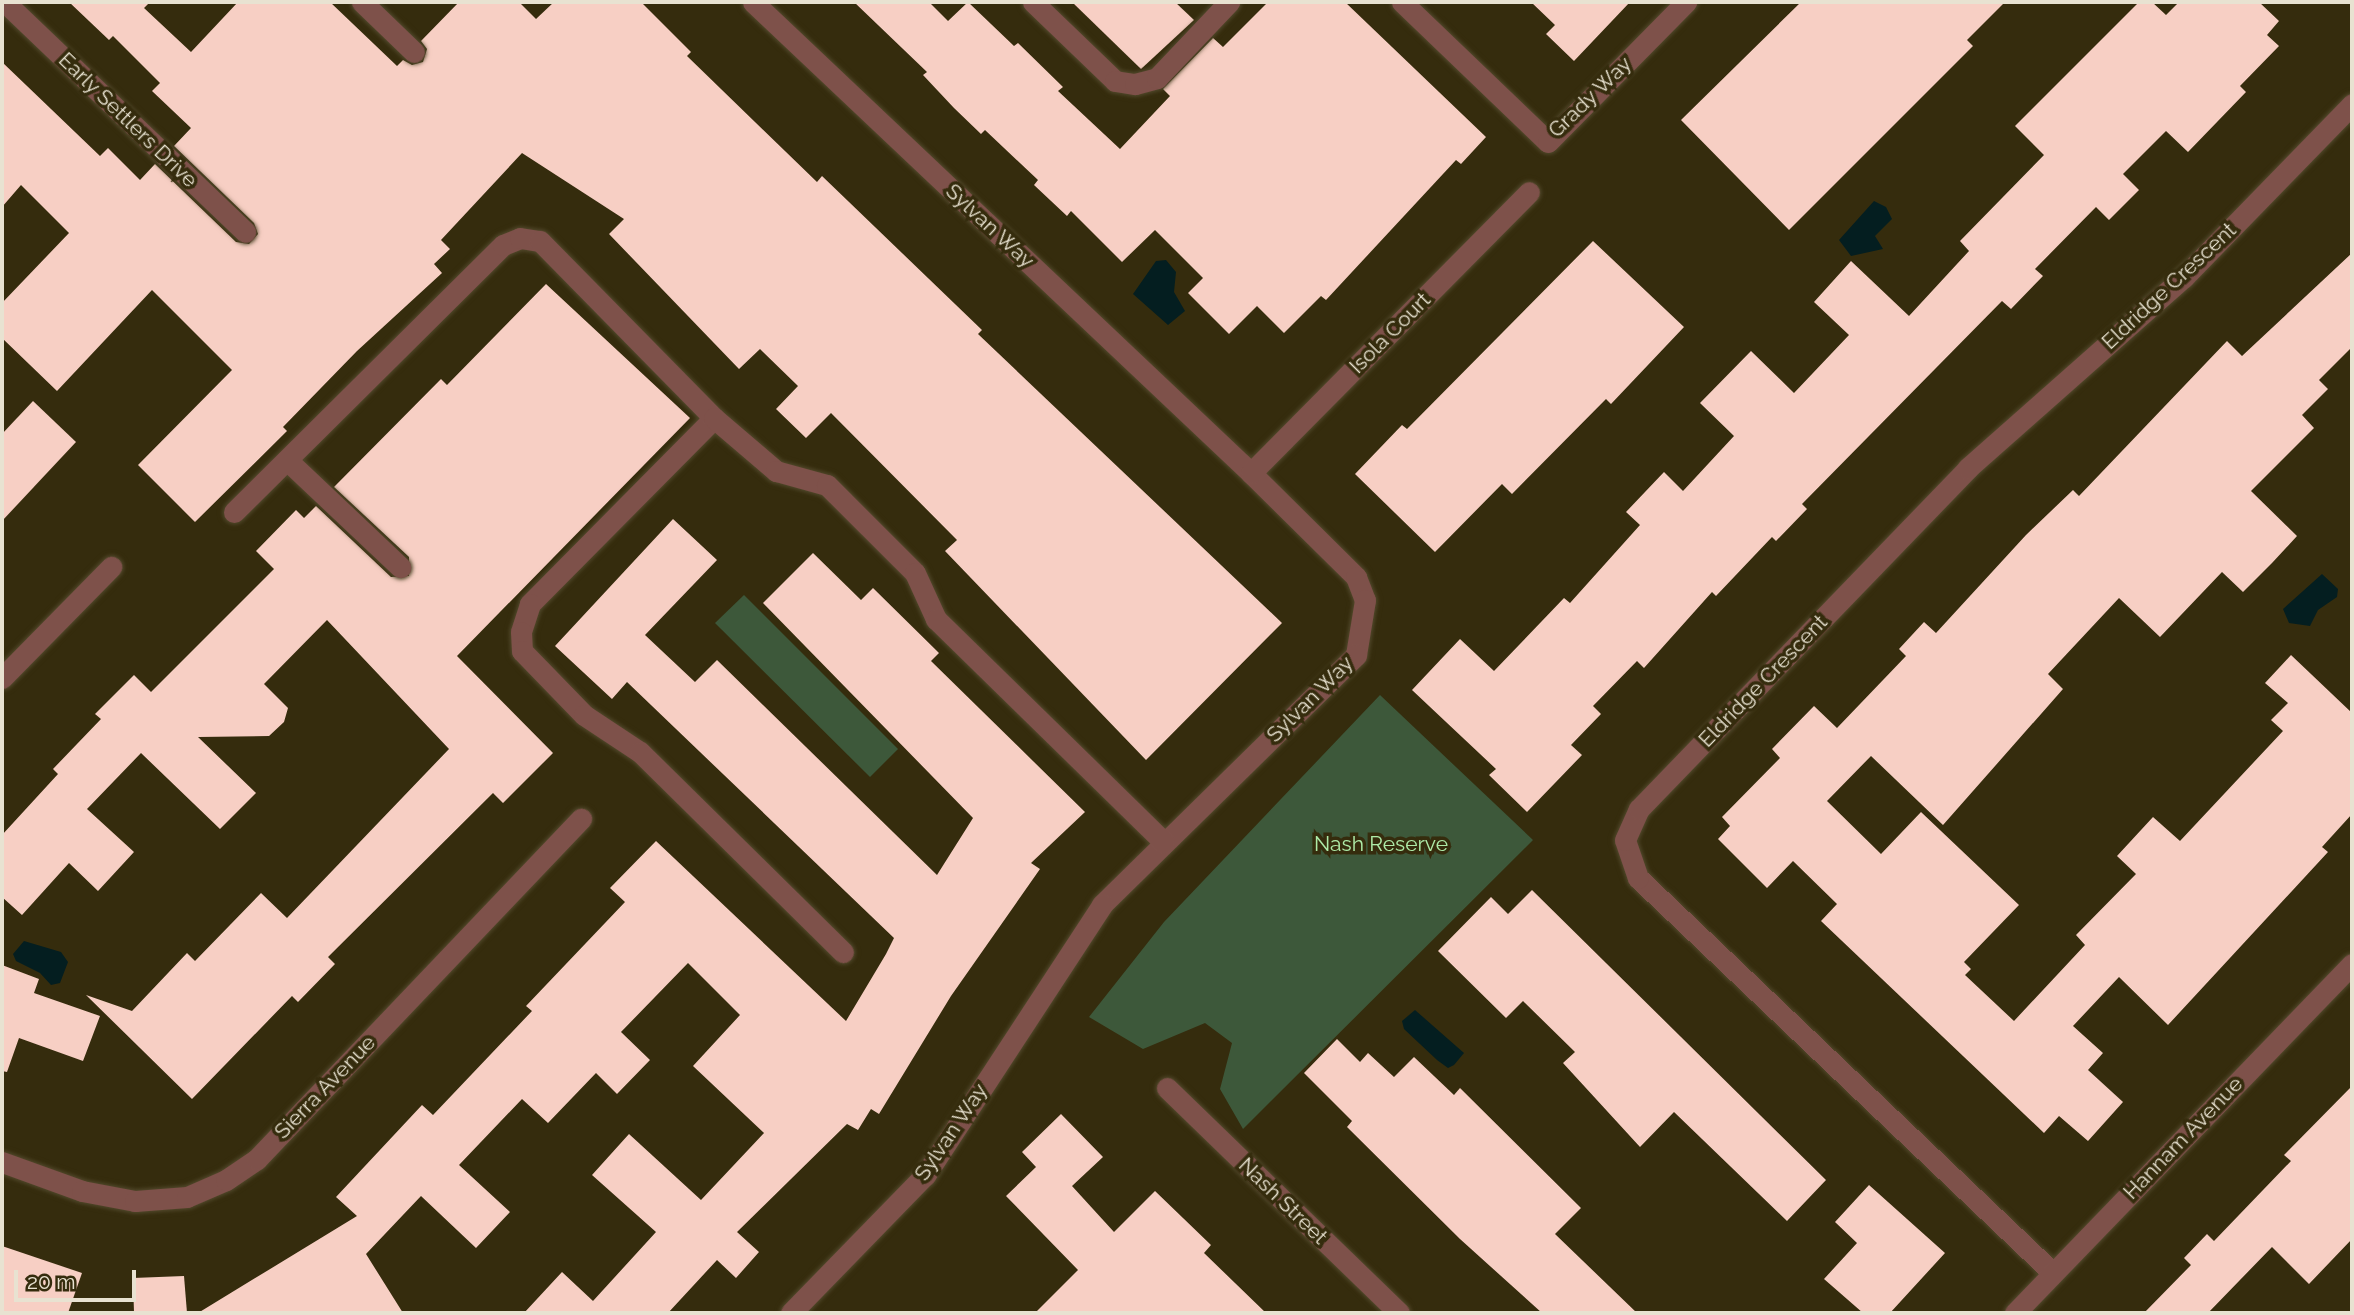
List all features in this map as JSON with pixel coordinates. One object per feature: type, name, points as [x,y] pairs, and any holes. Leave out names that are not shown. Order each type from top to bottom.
[{"type":"street","points":[[362,2],[414,52]]},
{"type":"street","name":"Sylvan Way","points":[[753,2],[1251,473],[1356,577],[1365,600],[1364,626],[1356,655],[1102,905],[925,1175],[791,1313]]},
{"type":"street","points":[[1033,2],[1115,81],[1135,84],[1157,78],[1229,2]]},
{"type":"street","name":"Grady Way","points":[[1402,2],[1548,142],[1686,2]]},
{"type":"street","name":"Early Settlers Drive","points":[[10,9],[245,233]]},
{"type":"street","name":"Eldridge Crescent","points":[[2053,1273],[1638,878],[1625,840],[1639,809],[1968,468],[2184,277],[2352,104]]},
{"type":"street","name":"Isola Court","points":[[1251,473],[1529,192]]},
{"type":"street","points":[[234,512],[503,245],[520,238],[540,241],[714,418],[776,471],[827,485],[915,573],[936,619],[1164,842]]},
{"type":"street","points":[[714,418],[530,604],[520,632],[522,651],[584,715],[640,752],[843,952]]},
{"type":"street","points":[[287,460],[400,567]]},
{"type":"street","points":[[2,678],[111,567]]},
{"type":"street","name":"Sierra Avenue","points":[[2,1162],[82,1191],[135,1201],[187,1197],[226,1180],[257,1159],[581,819]]},
{"type":"street","name":"Hannam Avenue","points":[[2015,1313],[2352,964]]},
{"type":"street","name":"Nash Street","points":[[1167,1088],[1399,1313]]},
{"type":"green space","points":[[744,595],[898,749],[870,777],[715,623]]},
{"type":"green space","name":"Nash Reserve","points":[[1380,695],[1533,840],[1243,1129],[1220,1089],[1232,1043],[1205,1023],[1143,1049],[1089,1017],[1164,922]]},
{"type":"water","points":[[1874,201],[1886,207],[1892,219],[1875,236],[1883,249],[1851,256],[1839,240]]},
{"type":"water","points":[[1166,260],[1176,272],[1174,292],[1185,311],[1168,325],[1133,294],[1156,261]]},
{"type":"water","points":[[2322,574],[2338,589],[2337,597],[2318,610],[2310,626],[2289,623],[2283,609]]},
{"type":"water","points":[[24,941],[61,952],[68,962],[60,983],[51,985],[40,973],[16,961],[13,954]]},
{"type":"water","points":[[1415,1010],[1464,1053],[1454,1065],[1448,1068],[1404,1029],[1402,1021]]},
{"type":"building","points":[[69,2],[150,2],[144,8],[191,52],[238,2],[330,2],[397,66],[403,60],[412,65],[423,62],[427,49],[421,41],[459,2],[519,2],[536,19],[554,2],[641,2],[691,52],[687,56],[817,182],[822,176],[982,330],[978,334],[1282,623],[1146,760],[945,551],[957,540],[831,413],[806,438],[776,409],[798,386],[760,349],[739,369],[609,234],[624,219],[522,153],[441,240],[450,249],[434,264],[442,273],[357,351],[283,427],[287,431],[195,522],[138,465],[232,370],[152,290],[57,391],[2,338],[2,303],[69,233],[21,185],[2,207],[2,62],[100,156],[108,148],[140,180],[155,164],[236,242],[249,244],[258,234],[254,223],[174,146],[191,128],[152,91],[160,83],[113,36],[109,40]]},
{"type":"building","points":[[854,2],[929,2],[948,21],[968,2],[1014,46],[1018,43],[1063,87],[1058,91],[1120,149],[1170,96],[1163,89],[1213,38],[1223,47],[1268,2],[1345,2],[1486,137],[1461,164],[1456,160],[1326,300],[1321,296],[1284,333],[1257,306],[1229,334],[1188,293],[1203,278],[1155,230],[1122,262],[1071,211],[1067,216],[1034,185],[1038,180],[985,130],[981,134],[954,108],[923,75],[927,72]]},
{"type":"building","points":[[1072,2],[1175,2],[1194,20],[1141,69]]},
{"type":"building","points":[[1531,2],[1630,2],[1574,61],[1546,34],[1555,25]]},
{"type":"building","points":[[1801,2],[2005,2],[1967,40],[1973,46],[1789,230],[1681,120]]},
{"type":"building","points":[[2139,2],[2152,2],[2166,15],[2179,2],[2259,2],[2279,21],[2267,35],[2279,46],[2240,86],[2246,92],[2188,152],[2166,131],[2123,174],[2139,190],[2109,220],[2096,207],[2035,269],[2043,276],[2011,309],[2002,301],[1802,504],[1807,509],[1776,541],[1772,537],[1716,596],[1712,592],[1644,668],[1637,661],[1593,706],[1601,714],[1571,745],[1582,755],[1527,812],[1489,775],[1496,769],[1412,690],[1460,639],[1494,671],[1564,598],[1570,603],[1640,525],[1626,512],[1664,472],[1683,491],[1734,436],[1700,403],[1751,351],[1794,393],[1849,335],[1814,302],[1851,261],[1909,316],[1969,251],[1960,241],[2044,155],[2015,126]]},
{"type":"building","points":[[1593,241],[1684,327],[1611,404],[1606,399],[1512,494],[1502,484],[1435,552],[1355,474],[1402,425],[1407,429]]},
{"type":"building","points":[[2352,253],[2352,347],[2319,380],[2328,389],[2302,415],[2314,428],[2251,491],[2297,536],[2272,563],[2243,592],[2222,572],[2160,637],[2119,598],[2048,674],[2063,689],[1943,825],[1871,756],[1827,801],[1881,854],[1921,812],[2019,905],[1964,962],[1971,969],[1965,975],[2014,1021],[2085,945],[2076,935],[2136,874],[2117,856],[2153,817],[2180,841],[2283,731],[2271,720],[2288,703],[2265,683],[2291,655],[2352,713],[2352,814],[2322,847],[2328,852],[2168,1025],[2119,977],[2073,1026],[2103,1053],[2088,1070],[2123,1102],[2088,1141],[2059,1116],[2044,1133],[1821,921],[1837,904],[1793,861],[1767,888],[1718,839],[1730,826],[1722,817],[1780,758],[1772,749],[1814,706],[1837,728],[1906,656],[1899,649],[1924,622],[1936,633],[2026,535],[2073,490],[2079,496],[2227,341],[2242,356]]},
{"type":"building","points":[[546,284],[690,418],[457,656],[553,753],[503,803],[493,793],[328,957],[335,964],[298,1002],[292,996],[192,1099],[86,995],[132,1011],[187,953],[195,961],[261,893],[287,918],[449,749],[327,620],[264,684],[288,708],[284,722],[269,736],[198,737],[256,793],[220,829],[141,753],[87,809],[134,852],[98,891],[69,863],[22,915],[2,897],[2,835],[58,774],[53,769],[101,719],[95,714],[134,675],[151,692],[274,569],[256,551],[296,510],[304,518],[316,506],[391,577],[409,576],[409,557],[334,487],[441,379],[447,385]]},
{"type":"building","points":[[33,401],[76,442],[2,521],[2,434]]},
{"type":"building","points":[[673,519],[717,560],[645,635],[695,682],[717,660],[937,875],[973,818],[763,603],[813,553],[861,600],[873,588],[939,653],[931,661],[1085,812],[1031,863],[1040,869],[951,996],[879,1114],[871,1109],[858,1130],[847,1124],[737,1232],[759,1252],[736,1278],[717,1260],[668,1313],[524,1313],[562,1272],[593,1301],[656,1232],[592,1175],[629,1134],[701,1200],[764,1133],[693,1066],[740,1015],[688,963],[621,1032],[650,1060],[617,1094],[596,1073],[548,1123],[522,1099],[459,1165],[510,1212],[476,1248],[421,1196],[366,1254],[403,1313],[198,1313],[357,1216],[336,1197],[422,1105],[433,1115],[532,1011],[526,1006],[625,902],[610,888],[656,841],[846,1021],[894,938],[627,682],[612,699],[555,646]]},
{"type":"building","points":[[1532,890],[1826,1180],[1787,1221],[1674,1112],[1640,1147],[1563,1063],[1575,1052],[1523,1001],[1506,1018],[1438,951],[1491,897],[1508,914]]},
{"type":"building","points":[[2,965],[39,979],[34,993],[100,1016],[83,1061],[19,1038],[7,1072],[2,1071]]},
{"type":"building","points":[[1337,1039],[1360,1062],[1368,1053],[1394,1077],[1414,1057],[1454,1095],[1460,1088],[1581,1208],[1555,1234],[1637,1313],[1542,1313],[1460,1239],[1347,1127],[1352,1121],[1304,1073]]},
{"type":"building","points":[[2352,1086],[2352,1239],[2309,1284],[2272,1247],[2208,1313],[2144,1313],[2191,1265],[2184,1258],[2207,1234],[2214,1241],[2291,1161],[2284,1155]]},
{"type":"building","points":[[1061,1114],[1103,1157],[1072,1186],[1114,1232],[1155,1191],[1211,1245],[1204,1253],[1266,1313],[1035,1313],[1078,1270],[1006,1196],[1036,1167],[1022,1152]]},
{"type":"building","points":[[1869,1185],[1945,1253],[1890,1313],[1863,1313],[1824,1279],[1857,1243],[1835,1222]]},
{"type":"building","points":[[2,1246],[82,1273],[68,1313],[2,1313]]},
{"type":"building","points":[[184,1276],[187,1313],[134,1313],[133,1278]]}]
